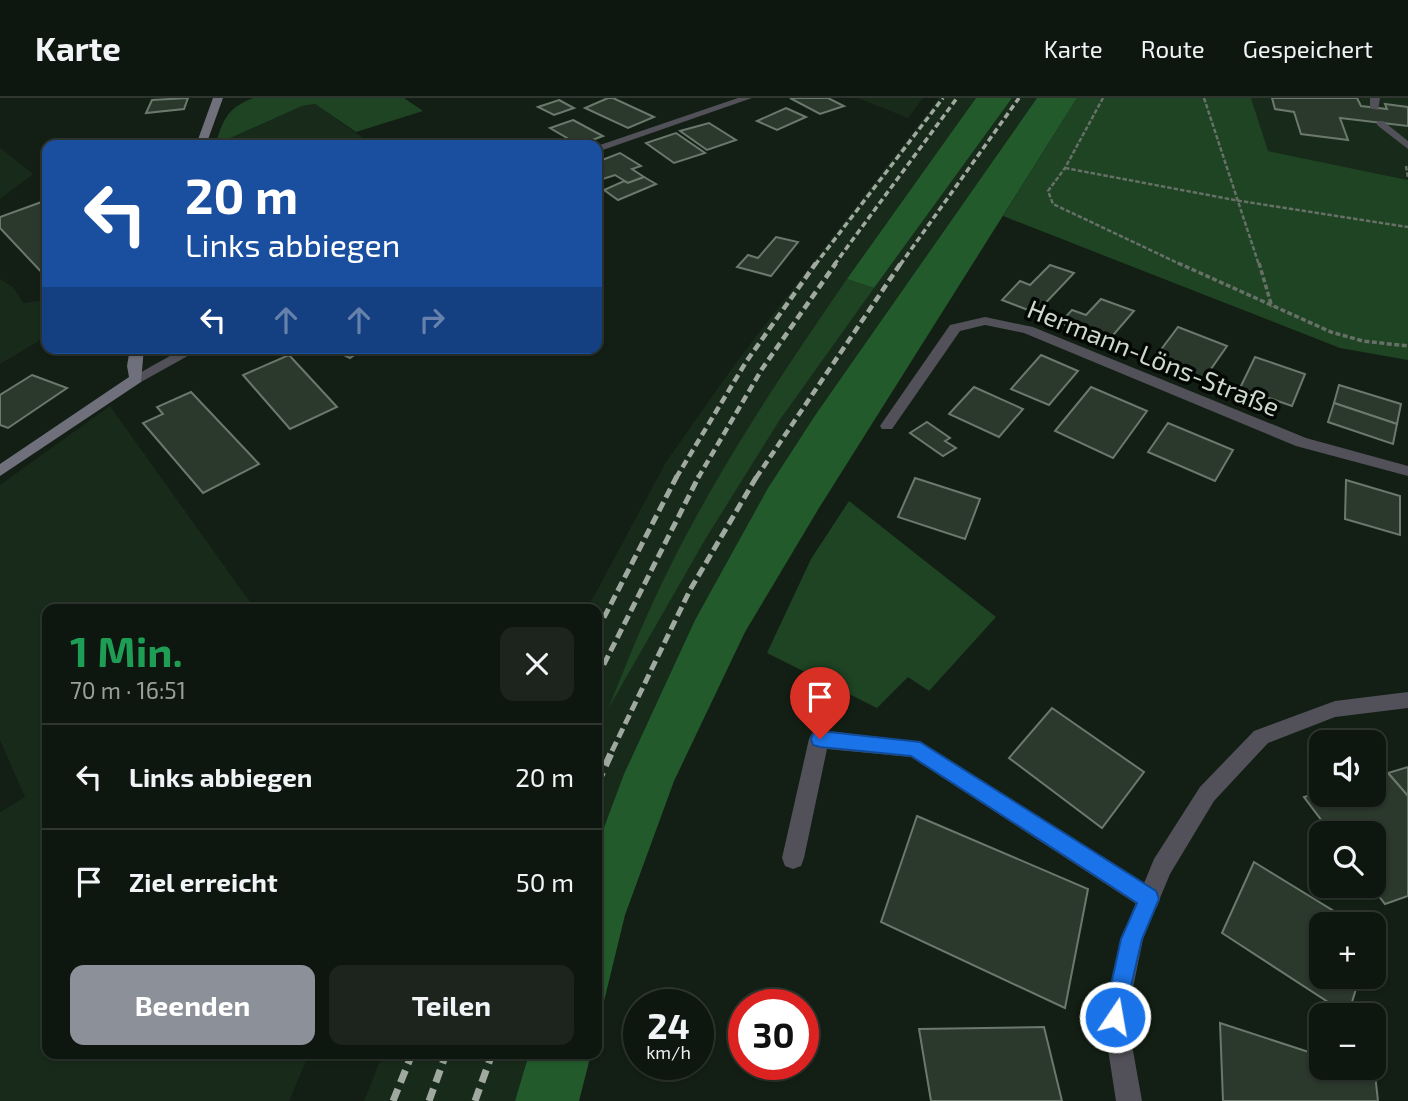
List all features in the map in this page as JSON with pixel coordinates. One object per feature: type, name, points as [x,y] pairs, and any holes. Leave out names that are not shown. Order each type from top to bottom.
[{"type":"street","points":[[203,140],[218,98]]},
{"type":"street","points":[[602,147],[747,98]]},
{"type":"street","points":[[1380,123],[1408,146]]},
{"type":"street","name":"Hermann-Löns-Straße","points":[[887,426],[955,328],[985,321],[1028,330],[1301,442],[1408,471]]},
{"type":"street","points":[[136,354],[136,379]]},
{"type":"street","points":[[0,471],[136,379],[184,354]]},
{"type":"street","points":[[1129,1101],[1115,1017],[1132,939],[1162,867],[1208,794],[1261,737],[1335,709],[1408,700]]},
{"type":"street","points":[[793,858],[820,739],[914,748],[1149,899]]},
{"type":"path","points":[[1103,98],[1065,168],[1048,191],[1053,204],[1272,308],[1363,341],[1408,346]]},
{"type":"path","points":[[1204,98],[1240,201],[1272,308]]},
{"type":"path","points":[[1065,168],[1240,201],[1408,227]]},
{"type":"shaded area","points":[[858,98],[923,98],[908,118]]},
{"type":"shaded area","points":[[939,98],[976,98],[848,279],[874,288],[1012,98],[1037,98],[816,414],[768,488],[695,620],[624,774],[602,833],[602,604],[590,604],[666,462],[735,364]]},
{"type":"shaded area","points":[[1251,98],[1408,98],[1408,180],[1267,151]]},
{"type":"shaded area","points":[[315,104],[366,140],[226,140],[302,106]]},
{"type":"shaded area","points":[[0,148],[33,174],[0,199]]},
{"type":"shaded area","points":[[0,279],[13,287],[23,303],[42,301],[42,339],[0,364]]},
{"type":"shaded area","points":[[110,406],[251,604],[42,604],[42,1059],[307,1059],[289,1101],[0,1101],[0,812],[25,797],[0,740],[0,485]]},
{"type":"shaded area","points":[[381,1059],[528,1059],[515,1101],[364,1101]]},
{"type":"green space","points":[[253,98],[404,98],[423,111],[356,132],[315,104],[302,106],[226,140],[217,140],[227,116],[237,106]]},
{"type":"green space","points":[[976,98],[1012,98],[874,288],[847,279]]},
{"type":"green space","points":[[1037,98],[1077,98],[819,508],[745,632],[674,781],[625,915],[602,1009],[602,833],[624,774],[695,620],[768,488],[816,414]]},
{"type":"green space","points":[[1077,98],[1251,98],[1268,151],[1408,180],[1408,360],[1340,348],[1003,216]]},
{"type":"green space","points":[[847,279],[874,288],[779,421],[706,538],[608,709],[648,614],[696,517],[768,396]]},
{"type":"green space","points":[[849,501],[996,617],[929,691],[908,677],[877,708],[767,653],[811,559]]},
{"type":"green space","points":[[528,1059],[590,1059],[579,1101],[515,1101]]},
{"type":"building","points":[[188,98],[184,109],[146,113],[152,100]]},
{"type":"building","points":[[608,98],[654,117],[628,128],[585,108]]},
{"type":"building","points":[[790,98],[828,98],[844,106],[820,114]]},
{"type":"building","points":[[1272,98],[1357,98],[1361,106],[1387,109],[1385,104],[1408,107],[1408,126],[1340,118],[1348,140],[1301,134],[1294,112],[1275,109]]},
{"type":"building","points":[[559,100],[574,108],[554,115],[538,107]]},
{"type":"building","points":[[786,108],[806,117],[777,130],[757,121]]},
{"type":"building","points":[[573,120],[603,136],[592,140],[570,140],[550,128]]},
{"type":"building","points":[[709,123],[736,140],[707,150],[680,131]]},
{"type":"building","points":[[676,133],[705,153],[674,163],[646,143]]},
{"type":"building","points":[[620,153],[641,166],[632,169],[644,177],[628,183],[615,175],[603,179],[602,160]]},
{"type":"building","points":[[644,177],[656,184],[618,200],[604,190],[624,181],[628,183]]},
{"type":"building","points":[[42,202],[42,273],[0,228],[0,217]]},
{"type":"building","points":[[776,237],[798,242],[771,276],[737,267],[748,255],[758,258]]},
{"type":"building","points":[[1050,265],[1074,273],[1036,313],[1002,300],[1020,281],[1030,285]]},
{"type":"building","points":[[1101,299],[1134,311],[1108,341],[1060,323],[1072,310],[1086,315]]},
{"type":"building","points":[[1178,327],[1227,346],[1204,379],[1154,359]]},
{"type":"building","points":[[289,355],[337,407],[290,429],[243,375]]},
{"type":"building","points":[[1041,355],[1078,371],[1049,405],[1011,389]]},
{"type":"building","points":[[1255,357],[1305,374],[1292,406],[1240,388]]},
{"type":"building","points":[[32,375],[67,388],[8,428],[0,425],[0,395]]},
{"type":"building","points":[[1339,385],[1401,404],[1397,424],[1334,403]]},
{"type":"building","points":[[974,387],[1023,409],[999,437],[949,414]]},
{"type":"building","points":[[1091,387],[1147,411],[1113,458],[1055,431]]},
{"type":"building","points":[[191,392],[259,464],[203,493],[143,423],[163,414],[157,407]]},
{"type":"building","points":[[1334,403],[1397,424],[1393,444],[1328,422]]},
{"type":"building","points":[[927,422],[950,438],[945,441],[956,448],[943,456],[910,433]]},
{"type":"building","points":[[1168,423],[1233,450],[1215,481],[1148,452]]},
{"type":"building","points":[[915,478],[980,499],[965,539],[898,517]]},
{"type":"building","points":[[1346,480],[1400,496],[1400,535],[1345,519]]},
{"type":"building","points":[[1052,708],[1144,772],[1102,828],[1009,758]]},
{"type":"building","points":[[1408,767],[1408,796],[1388,773]]},
{"type":"building","points":[[1386,774],[1408,796],[1408,896],[1385,904],[1380,898],[1386,898],[1386,821],[1322,821],[1312,807],[1386,807]]},
{"type":"building","points":[[917,816],[1088,889],[1065,1008],[881,922]]},
{"type":"building","points":[[1254,862],[1335,912],[1309,912],[1309,989],[1356,989],[1352,1003],[1330,1003],[1222,933]]},
{"type":"building","points":[[1220,1023],[1309,1052],[1309,1080],[1376,1080],[1378,1101],[1223,1101]]},
{"type":"building","points":[[1044,1027],[1062,1101],[931,1101],[919,1029]]},
{"type":"railway","points":[[815,265],[943,98]]},
{"type":"railway","points":[[834,265],[957,98]]},
{"type":"railway","points":[[900,265],[1019,98]]},
{"type":"railway","points":[[676,478],[746,362],[816,263]]},
{"type":"railway","points":[[698,478],[762,369],[836,263]]},
{"type":"railway","points":[[756,478],[901,263]]},
{"type":"railway","points":[[602,621],[677,476]]},
{"type":"railway","points":[[602,668],[699,476]]},
{"type":"railway","points":[[612,751],[690,590],[757,476]]},
{"type":"railway","points":[[602,773],[613,749]]},
{"type":"railway","points":[[393,1101],[410,1059]]},
{"type":"railway","points":[[429,1101],[444,1059]]},
{"type":"railway","points":[[475,1101],[490,1059]]},
{"type":"route","points":[[820,739],[914,748],[1149,899],[1132,939],[1115,1017]]}]
